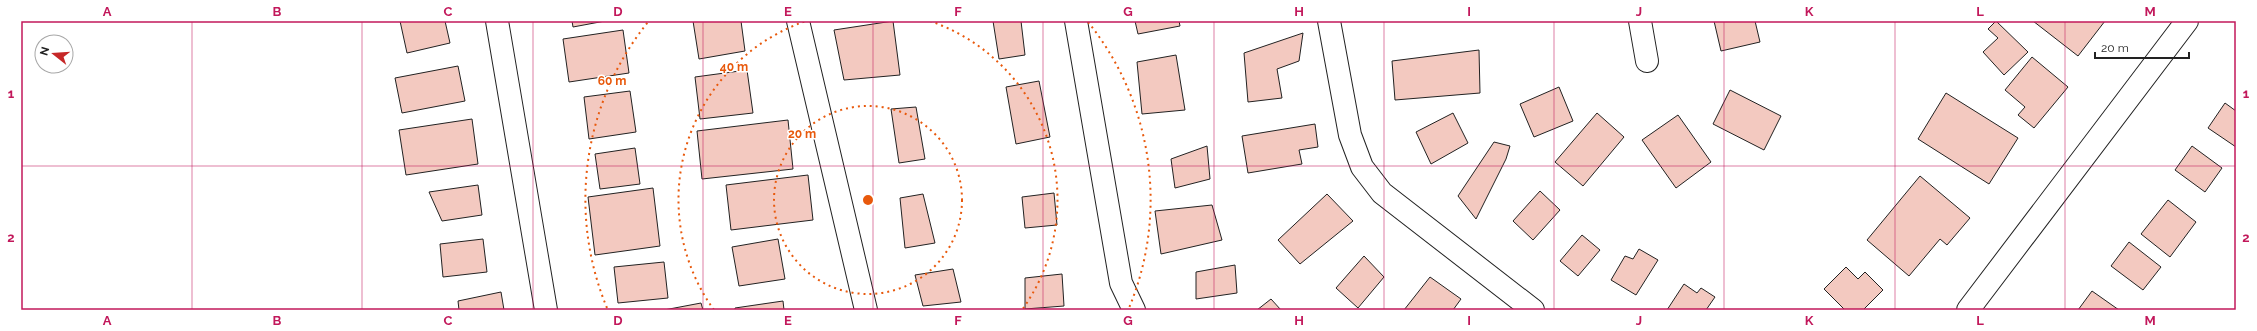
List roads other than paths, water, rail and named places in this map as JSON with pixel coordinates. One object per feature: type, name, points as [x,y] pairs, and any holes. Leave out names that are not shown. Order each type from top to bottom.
[{"type":"street","points":[[497,21],[546,310]]},
{"type":"street","points":[[798,21],[866,310]]},
{"type":"street","points":[[1076,21],[1121,283],[1134,310]]},
{"type":"street","points":[[1329,21],[1350,135],[1362,167],[1382,193],[1534,310]]},
{"type":"street","points":[[1640,21],[1647,61]]},
{"type":"street","points":[[1968,310],[2187,21]]}]
